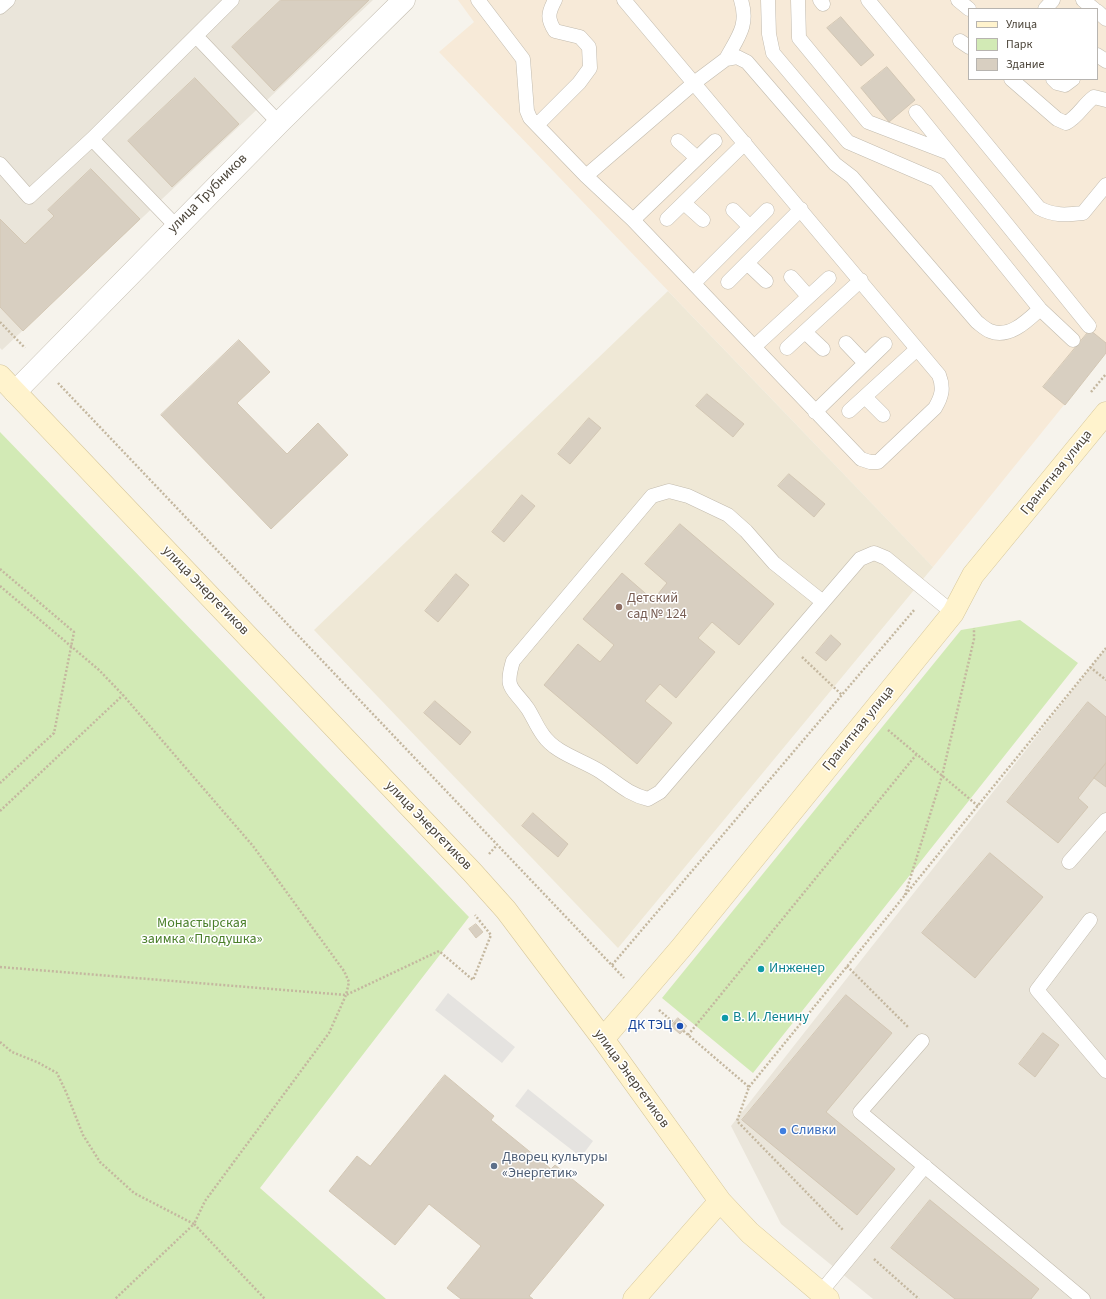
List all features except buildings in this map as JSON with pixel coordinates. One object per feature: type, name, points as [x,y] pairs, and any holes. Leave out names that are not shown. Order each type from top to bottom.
[{"type":"street","name":"улица Трубников","points":[[15,392],[176,226],[404,0]]},
{"type":"street","name":"улица Энергетиков","points":[[0,376],[472,872],[506,910],[603,1039],[720,1201],[750,1233],[824,1296]]},
{"type":"street","name":"Гранитная улица","points":[[603,1039],[642,996],[953,613],[973,575],[1106,413]]},
{"type":"street","points":[[634,1299],[720,1201]]},
{"type":"lane","points":[[0,8],[8,0]]},
{"type":"lane","points":[[0,164],[29,197],[92,139],[232,0]]},
{"type":"lane","points":[[478,0],[523,59],[527,111],[530,118],[586,176],[633,220],[694,282],[815,412],[861,459],[870,462],[878,462],[935,408],[943,387],[939,375],[861,280],[624,0]]},
{"type":"lane","points":[[537,125],[579,83],[590,68],[589,47],[580,37],[555,31],[549,23],[550,11],[555,0]]},
{"type":"lane","points":[[586,176],[694,83],[726,59],[744,27],[745,11],[741,0]]},
{"type":"lane","points":[[768,0],[769,34],[773,53],[848,142],[936,180],[1040,309],[1073,340]]},
{"type":"lane","points":[[798,0],[799,38],[868,122],[949,153]]},
{"type":"lane","points":[[868,0],[1039,208],[1051,214],[1066,215],[1083,213],[1106,186]]},
{"type":"lane","points":[[958,0],[968,8]]},
{"type":"lane","points":[[1046,8],[1053,0]]},
{"type":"lane","points":[[1083,0],[1093,8]]},
{"type":"lane","points":[[1098,12],[1106,19]]},
{"type":"lane","points":[[196,36],[279,123]]},
{"type":"lane","points":[[726,59],[737,57],[747,62],[835,164],[852,177],[977,322],[990,331],[1003,333],[1017,328],[1040,309]]},
{"type":"lane","points":[[1012,80],[1057,119],[1066,123],[1074,119],[1086,103],[1094,97],[1106,100]]},
{"type":"lane","points":[[1053,80],[1057,83],[1065,85],[1072,80]]},
{"type":"lane","points":[[916,112],[1089,326]]},
{"type":"lane","points":[[92,139],[176,226]]},
{"type":"lane","points":[[678,141],[697,158]]},
{"type":"lane","points":[[633,220],[715,141]]},
{"type":"lane","points":[[667,219],[745,143]]},
{"type":"lane","points":[[684,203],[704,220]]},
{"type":"lane","points":[[728,282],[801,209]]},
{"type":"lane","points":[[733,210],[750,227]]},
{"type":"lane","points":[[694,282],[767,210]]},
{"type":"lane","points":[[747,263],[766,281]]},
{"type":"lane","points":[[791,277],[808,296]]},
{"type":"lane","points":[[755,346],[829,278]]},
{"type":"lane","points":[[787,348],[861,280]]},
{"type":"lane","points":[[805,332],[823,349]]},
{"type":"lane","points":[[846,343],[865,363]]},
{"type":"lane","points":[[815,412],[885,344]]},
{"type":"lane","points":[[849,411],[917,349]]},
{"type":"lane","points":[[864,397],[883,415]]},
{"type":"lane","points":[[823,602],[774,564],[746,531],[728,515],[688,496],[669,491],[652,496],[513,661],[508,678],[511,690],[527,708],[543,736],[558,749],[601,772],[633,795],[648,799],[660,792],[860,559],[874,552],[886,558],[953,613]]},
{"type":"lane","points":[[1070,862],[1106,820]]},
{"type":"lane","points":[[1090,920],[1037,990],[1106,1071]]},
{"type":"lane","points":[[922,1041],[860,1112],[1083,1299]]},
{"type":"lane","points":[[824,1296],[859,1246],[924,1166]]},
{"type":"path","points":[[0,322],[642,996],[749,1087]]},
{"type":"path","points":[[1086,398],[1106,374]]},
{"type":"path","points":[[0,569],[74,632],[54,732],[0,783]]},
{"type":"path","points":[[0,586],[99,670],[123,696],[253,846],[344,971],[349,982],[346,995],[329,1033],[205,1201],[194,1224],[115,1299]]},
{"type":"path","points":[[612,965],[929,593]]},
{"type":"path","points":[[904,898],[942,776],[974,639],[974,625]]},
{"type":"path","points":[[788,643],[842,695]]},
{"type":"path","points":[[919,1299],[859,1246],[737,1121],[749,1087],[1106,648]]},
{"type":"path","points":[[1090,667],[1106,680]]},
{"type":"path","points":[[0,811],[123,696]]},
{"type":"path","points":[[871,715],[916,755],[978,806]]},
{"type":"path","points":[[688,1035],[916,755]]},
{"type":"path","points":[[0,967],[346,995],[439,951],[466,973]]},
{"type":"path","points":[[847,966],[922,1041]]},
{"type":"path","points":[[0,1042],[12,1052],[37,1062],[57,1073],[83,1135],[100,1162],[134,1193],[194,1224],[265,1299]]},
{"type":"shaded area","points":[[0,0],[373,0],[2,350],[0,348]]},
{"type":"shaded area","points":[[458,0],[1106,0],[1106,353],[933,567],[439,52],[474,22]]},
{"type":"shaded area","name":"Детский сад № 124","points":[[668,291],[933,567],[618,948],[314,630]]},
{"type":"shaded area","points":[[1106,648],[1106,1299],[873,1299],[781,1224],[731,1126]]},
{"type":"shaded area","points":[[448,993],[515,1047],[502,1063],[435,1010]]},
{"type":"shaded area","points":[[528,1089],[593,1141],[581,1157],[515,1106]]},
{"type":"green space","name":"Монастырская заимка «Плодушка»","points":[[0,432],[469,917],[260,1188],[386,1299],[0,1299]]},
{"type":"green space","points":[[1020,620],[1078,663],[753,1073],[662,998],[961,630]]},
{"type":"place","name":"Детский сад № 124","points":[[619,607]]},
{"type":"place","name":"Инженер","points":[[761,969]]},
{"type":"place","name":"В. И. Ленину","points":[[725,1018]]},
{"type":"place","name":"ДК ТЭЦ","points":[[680,1026]]},
{"type":"place","name":"Сливки","points":[[783,1131]]},
{"type":"place","name":"Дворец культуры «Энергетик»","points":[[494,1166]]}]
